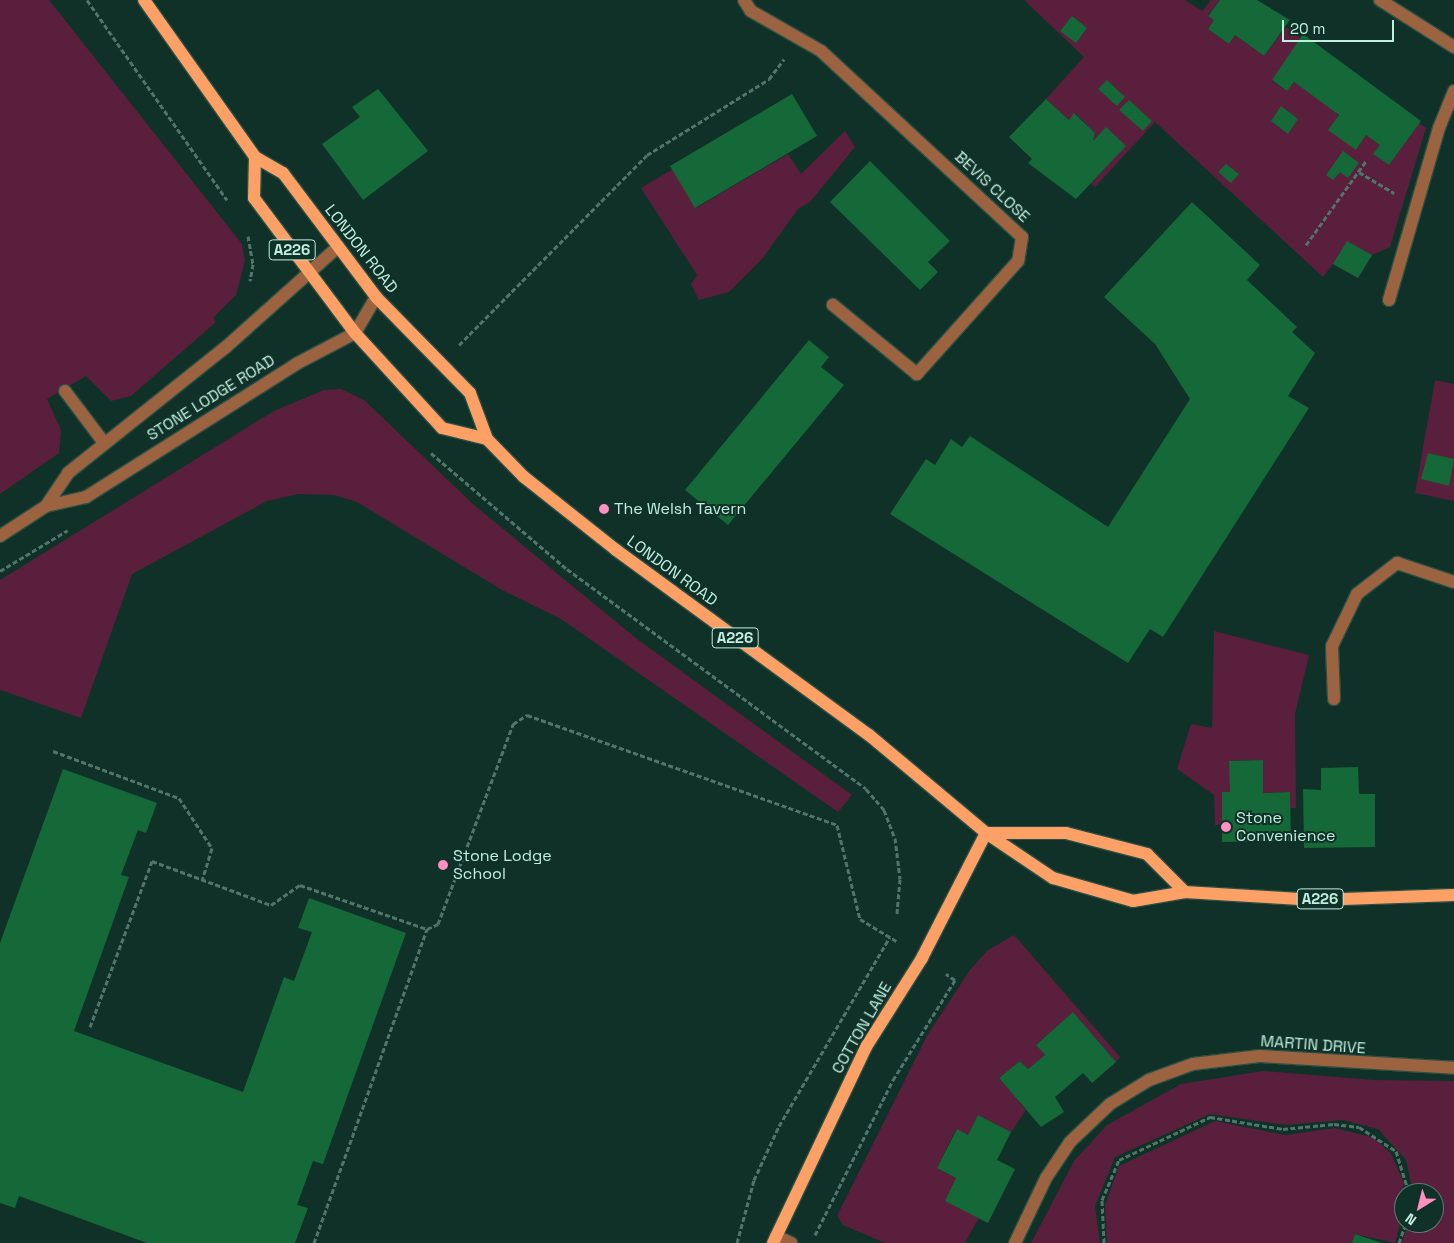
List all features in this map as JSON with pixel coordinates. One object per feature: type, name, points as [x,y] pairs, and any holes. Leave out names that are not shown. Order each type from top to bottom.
[{"type":"main road","name":"LONDON ROAD","points":[[144,0],[256,157],[284,173],[376,297],[470,393],[487,439],[524,477],[602,540],[869,735],[986,833],[1052,878],[1133,901],[1185,892],[1316,900],[1454,895]]},
{"type":"main road","name":"A226","points":[[256,157],[254,198],[355,333],[442,428],[487,439]]},
{"type":"main road","points":[[986,833],[1066,833],[1148,854],[1185,892]]},
{"type":"main road","name":"COTTON LANE","points":[[774,1240],[866,1047],[922,958],[986,833]]},
{"type":"street","name":"BEVIS CLOSE","points":[[744,0],[751,11],[821,51],[1022,237],[1018,261],[917,374],[833,305]]},
{"type":"street","points":[[1380,0],[1454,47]]},
{"type":"street","points":[[1389,300],[1454,90]]},
{"type":"street","name":"STONE LODGE ROAD","points":[[46,506],[68,473],[226,347],[307,271],[338,247]]},
{"type":"street","points":[[355,333],[376,297]]},
{"type":"street","name":"STONE LODGE ROAD","points":[[0,536],[46,506],[86,496],[296,364],[355,333]]},
{"type":"street","points":[[66,391],[105,444]]},
{"type":"street","points":[[1334,699],[1332,646],[1357,594],[1397,563],[1454,582]]},
{"type":"street","name":"MARTIN DRIVE","points":[[1015,1243],[1046,1178],[1070,1142],[1110,1104],[1149,1080],[1193,1064],[1260,1056],[1454,1068]]},
{"type":"street","points":[[774,1240],[791,1243]]},
{"type":"path","points":[[87,0],[230,204]]},
{"type":"path","points":[[452,350],[489,318],[647,154],[769,79],[797,37]]},
{"type":"path","points":[[1306,245],[1366,161]]},
{"type":"path","points":[[1358,172],[1398,196],[1418,202]]},
{"type":"path","points":[[244,228],[251,244],[250,281]]},
{"type":"path","points":[[425,448],[567,569],[866,789],[884,810],[895,838],[900,878],[897,914]]},
{"type":"path","points":[[314,1243],[427,929],[442,916],[512,724],[527,715],[837,825],[860,919],[879,933],[898,942]]},
{"type":"path","points":[[54,751],[179,798],[212,848],[202,880]]},
{"type":"path","points":[[90,1027],[152,862],[271,905],[302,885],[427,929]]},
{"type":"path","points":[[737,1243],[754,1180],[778,1126],[890,937]]},
{"type":"path","points":[[811,1243],[892,1080],[955,980],[946,974]]},
{"type":"path","points":[[1104,1243],[1102,1200],[1119,1160],[1210,1117],[1283,1129],[1334,1124],[1359,1127],[1396,1151],[1406,1183]]},
{"type":"shaded area","points":[[0,0],[49,0],[242,244],[245,261],[236,295],[213,318],[216,322],[131,396],[111,401],[86,376],[47,399],[61,430],[59,453],[0,494]]},
{"type":"shaded area","points":[[1024,0],[1185,0],[1202,11],[1211,0],[1220,0],[1208,15],[1214,20],[1208,29],[1229,44],[1235,35],[1264,56],[1286,27],[1301,38],[1272,81],[1287,91],[1294,82],[1335,111],[1356,150],[1366,135],[1380,145],[1373,154],[1389,165],[1419,123],[1426,128],[1390,247],[1372,255],[1358,278],[1333,264],[1323,277],[1155,122],[1095,187],[1091,184],[1125,146],[1093,141],[1095,133],[1075,113],[1069,120],[1046,99],[1084,57]]},
{"type":"shaded area","points":[[845,131],[855,147],[810,202],[798,209],[762,259],[729,292],[699,300],[691,284],[697,275],[641,188],[673,169],[696,208],[788,154],[801,174]]},
{"type":"shaded area","points":[[1435,380],[1454,384],[1454,501],[1415,493]]},
{"type":"shaded area","points":[[341,389],[364,400],[474,505],[637,639],[852,795],[838,812],[561,619],[502,590],[357,502],[334,495],[298,494],[267,501],[132,574],[81,718],[0,690],[0,580],[274,411],[324,390]]},
{"type":"shaded area","points":[[1214,631],[1309,655],[1295,714],[1296,808],[1290,808],[1290,792],[1263,793],[1262,760],[1230,761],[1230,792],[1222,792],[1222,825],[1215,825],[1214,795],[1177,769],[1191,724],[1212,728]]},
{"type":"shaded area","points":[[1014,935],[1120,1057],[1116,1062],[1073,1012],[1036,1045],[1045,1055],[1028,1069],[1020,1061],[999,1078],[1026,1110],[1011,1132],[978,1115],[968,1135],[956,1129],[937,1168],[956,1178],[979,1218],[965,1243],[885,1243],[843,1225],[837,1216],[928,1034],[970,970],[988,950]]},
{"type":"shaded area","points":[[1263,1071],[1374,1080],[1454,1081],[1454,1243],[1402,1243],[1405,1233],[1444,1233],[1444,1183],[1411,1183],[1406,1160],[1378,1129],[1343,1120],[1285,1125],[1210,1114],[1115,1157],[1095,1206],[1100,1243],[1031,1243],[1074,1161],[1107,1125],[1181,1084]]},
{"type":"shaded area","points":[[1215,1121],[1285,1135],[1335,1128],[1374,1138],[1391,1154],[1403,1181],[1403,1183],[1394,1183],[1394,1233],[1398,1233],[1395,1243],[1355,1234],[1352,1243],[1107,1243],[1105,1205],[1119,1166]]},
{"type":"building","points":[[1220,0],[1257,0],[1290,20],[1264,56],[1235,35],[1229,44],[1208,29],[1214,20],[1208,16]]},
{"type":"building","points":[[1072,16],[1087,28],[1076,43],[1060,31]]},
{"type":"building","points":[[1303,34],[1421,121],[1389,165],[1373,154],[1380,145],[1366,135],[1356,150],[1328,130],[1339,115],[1294,82],[1287,91],[1272,80]]},
{"type":"building","points":[[1107,80],[1125,97],[1117,106],[1098,89]]},
{"type":"building","points":[[378,89],[428,151],[363,200],[322,144],[360,117],[352,107]]},
{"type":"building","points":[[792,94],[817,136],[695,208],[670,166]]},
{"type":"building","points":[[1046,99],[1069,120],[1074,113],[1095,133],[1093,141],[1106,127],[1126,146],[1076,199],[1028,163],[1032,159],[1009,137]]},
{"type":"building","points":[[1129,100],[1152,121],[1143,131],[1119,110]]},
{"type":"building","points":[[1281,106],[1298,119],[1288,134],[1271,121]]},
{"type":"building","points":[[1343,151],[1359,163],[1348,178],[1340,172],[1333,180],[1326,175]]},
{"type":"building","points":[[870,161],[950,241],[928,262],[938,272],[920,290],[830,202]]},
{"type":"building","points":[[1226,164],[1239,174],[1231,183],[1218,172]]},
{"type":"building","points":[[1192,202],[1260,265],[1247,280],[1297,327],[1292,332],[1315,353],[1288,396],[1309,408],[1163,637],[1150,629],[1128,663],[890,514],[926,459],[935,465],[951,439],[962,447],[970,436],[1108,527],[1190,399],[1155,344],[1104,297]]},
{"type":"building","points":[[1347,241],[1372,255],[1358,278],[1333,264]]},
{"type":"building","points":[[809,340],[829,357],[821,367],[844,385],[728,525],[685,490]]},
{"type":"building","points":[[1428,453],[1454,459],[1449,486],[1421,479]]},
{"type":"building","points":[[1263,760],[1263,793],[1290,792],[1291,841],[1222,842],[1222,792],[1230,792],[1229,761]]},
{"type":"building","points":[[1358,767],[1359,794],[1375,794],[1375,847],[1304,848],[1303,789],[1321,790],[1321,768]]},
{"type":"building","points":[[63,769],[157,803],[146,833],[138,830],[121,875],[129,877],[74,1031],[243,1092],[284,977],[294,981],[312,932],[298,928],[309,898],[406,933],[323,1164],[313,1161],[297,1205],[308,1208],[295,1243],[147,1243],[19,1196],[15,1208],[0,1203],[0,943]]},
{"type":"building","points":[[1073,1012],[1116,1062],[1092,1083],[1083,1073],[1055,1097],[1064,1112],[1041,1127],[999,1078],[1020,1061],[1028,1069],[1045,1055],[1036,1045]]},
{"type":"building","points":[[978,1115],[1011,1132],[997,1160],[1015,1169],[988,1223],[945,1201],[956,1178],[937,1168],[957,1129],[968,1135]]},
{"type":"building","points":[[1355,1234],[1382,1243],[1352,1243]]},
{"type":"place","name":"The Welsh Tavern","points":[[604,509]]},
{"type":"place","name":"Stone Convenience","points":[[1226,827]]},
{"type":"place","name":"Stone Lodge School","points":[[443,865]]}]
